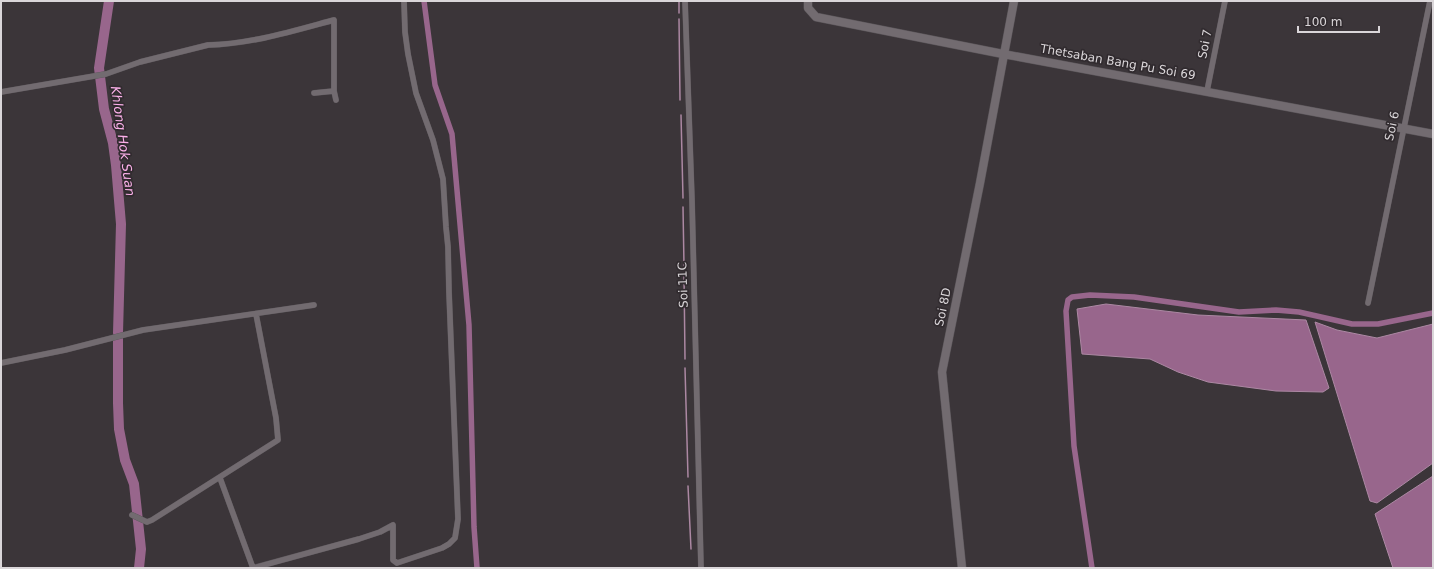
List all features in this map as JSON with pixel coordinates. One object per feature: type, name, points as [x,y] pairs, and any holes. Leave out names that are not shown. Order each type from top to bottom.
[{"type":"street","points":[[220,478],[253,568],[365,537],[393,526],[393,560],[397,563],[442,548],[455,538],[458,519],[448,247],[443,179],[433,140],[416,93],[405,32],[404,1]]},
{"type":"street","name":"Soi 11C","points":[[685,1],[692,194],[701,568]]},
{"type":"street","name":"Thetsaban Bang Pu Soi 69","points":[[808,1],[808,8],[816,17],[1003,54],[1433,134]]},
{"type":"street","name":"Soi 8D","points":[[962,568],[942,372],[980,183],[1014,1]]},
{"type":"street","name":"Soi 7","points":[[1207,91],[1225,1]]},
{"type":"street","name":"Soi 6","points":[[1368,303],[1430,1]]},
{"type":"street","points":[[1,92],[106,74],[140,62],[208,45],[219,45],[268,37],[334,20],[334,91],[336,100]]},
{"type":"street","points":[[314,93],[334,91]]},
{"type":"street","points":[[1,363],[65,350],[143,330],[314,305]]},
{"type":"street","points":[[132,515],[146,522],[157,517],[278,440],[276,418],[256,314]]},
{"type":"shaded area","points":[[1106,304],[1198,315],[1306,320],[1329,388],[1323,392],[1276,391],[1208,382],[1178,372],[1150,359],[1082,354],[1077,309]]},
{"type":"shaded area","points":[[1315,322],[1337,330],[1377,338],[1433,324],[1433,463],[1377,503],[1370,501]]},
{"type":"shaded area","points":[[1433,476],[1433,568],[1393,568],[1375,514]]},
{"type":"waterway","name":"Khlong Hok Suan","points":[[109,1],[99,68],[104,109],[113,143],[121,224],[118,333]]},
{"type":"waterway","points":[[424,1],[435,85],[452,134],[469,325],[474,527],[477,568]]},
{"type":"waterway","points":[[679,1],[679,13]]},
{"type":"waterway","points":[[679,19],[680,100]]},
{"type":"waterway","points":[[681,115],[683,198]]},
{"type":"waterway","points":[[683,207],[684,266]]},
{"type":"waterway","points":[[684,275],[685,359]]},
{"type":"waterway","points":[[1092,568],[1074,446],[1066,311],[1068,300],[1072,297],[1090,295],[1134,297],[1239,312],[1276,310],[1299,312],[1352,324],[1378,324],[1433,313]]},
{"type":"waterway","name":"Khlong Hok Suan","points":[[118,337],[119,429],[125,460],[134,484],[141,549],[139,568]]},
{"type":"waterway","points":[[685,368],[688,477]]},
{"type":"waterway","points":[[688,486],[691,549]]}]
